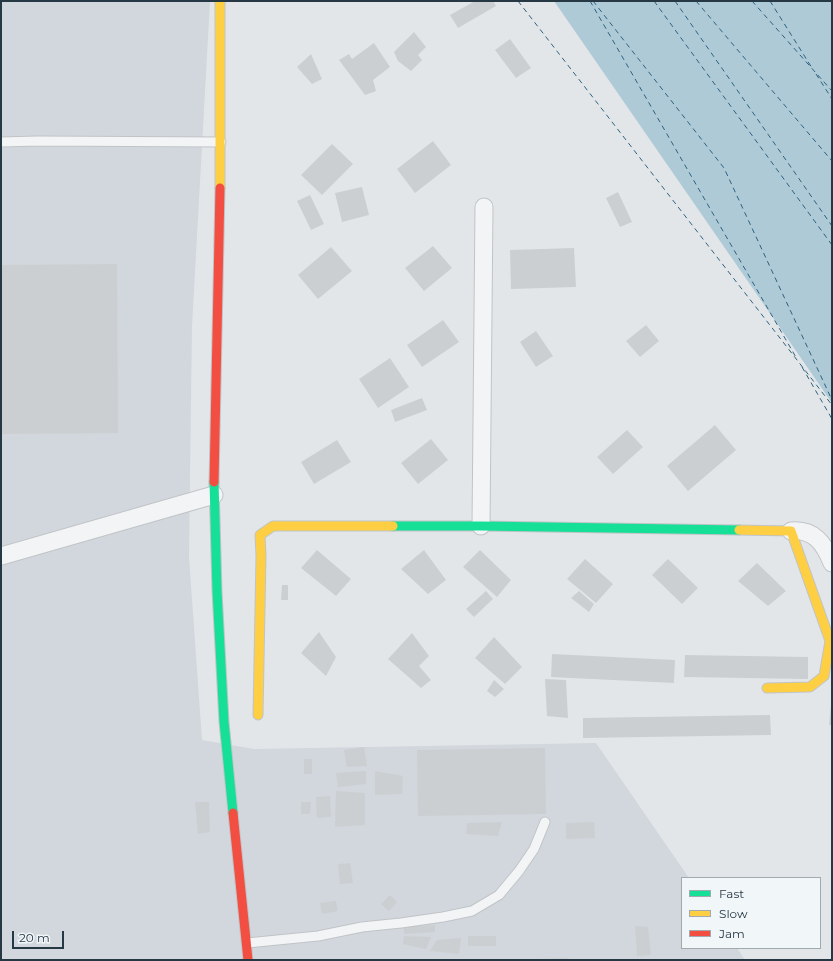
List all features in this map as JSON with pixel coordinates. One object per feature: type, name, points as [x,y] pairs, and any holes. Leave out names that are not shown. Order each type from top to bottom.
[{"type":"main road","points":[[220,1],[221,142],[214,495],[216,591],[224,722],[248,943],[248,960]]},
{"type":"main road","points":[[258,715],[261,556],[260,534],[273,526],[481,526],[791,531],[826,627],[830,641],[828,655],[824,676],[810,687],[767,688]]},
{"type":"street","points":[[481,526],[484,207]]},
{"type":"street","points":[[1,556],[214,495]]},
{"type":"street","points":[[791,531],[801,530],[812,534],[823,546],[832,563]]},
{"type":"lane","points":[[1,142],[221,142]]},
{"type":"lane","points":[[248,943],[318,936],[362,927],[401,923],[472,911],[499,895],[519,871],[534,849],[545,822]]},
{"type":"shaded area","points":[[1,1],[210,1],[192,326],[189,557],[202,740],[254,749],[596,743],[688,877],[681,877],[681,949],[738,949],[745,960],[1,960]]},
{"type":"water","points":[[554,1],[832,1],[832,403]]},
{"type":"building","points":[[475,1],[493,1],[496,6],[458,28],[450,15]]},
{"type":"building","points":[[414,32],[426,47],[418,55],[422,60],[411,71],[398,61],[394,52]]},
{"type":"building","points":[[510,39],[531,68],[516,78],[495,50]]},
{"type":"building","points":[[374,43],[390,67],[373,80],[376,91],[365,95],[339,60],[349,54],[352,59]]},
{"type":"building","points":[[311,54],[322,79],[312,84],[297,67]]},
{"type":"building","points":[[433,141],[451,165],[415,193],[397,169]]},
{"type":"building","points":[[332,144],[353,164],[322,195],[301,175]]},
{"type":"building","points":[[362,187],[369,215],[342,222],[335,193]]},
{"type":"building","points":[[618,192],[632,222],[620,227],[606,198]]},
{"type":"building","points":[[310,195],[324,224],[311,230],[297,201]]},
{"type":"building","points":[[433,246],[452,268],[424,291],[405,268]]},
{"type":"building","points":[[331,247],[352,271],[318,299],[298,275]]},
{"type":"building","points":[[574,248],[576,287],[511,289],[510,250]]},
{"type":"building","points":[[117,264],[118,433],[1,434],[1,265]]},
{"type":"building","points":[[443,320],[459,342],[422,367],[407,345]]},
{"type":"building","points":[[646,325],[659,341],[640,357],[626,341]]},
{"type":"building","points":[[536,331],[553,356],[536,367],[520,342]]},
{"type":"building","points":[[390,358],[409,387],[378,408],[359,379]]},
{"type":"building","points":[[422,398],[427,410],[395,422],[391,410]]},
{"type":"building","points":[[715,425],[736,450],[688,491],[667,466]]},
{"type":"building","points":[[627,430],[643,447],[613,474],[597,457]]},
{"type":"building","points":[[431,439],[448,460],[418,484],[401,463]]},
{"type":"building","points":[[337,440],[351,462],[314,484],[301,462]]},
{"type":"building","points":[[317,550],[351,579],[336,596],[301,568]]},
{"type":"building","points":[[424,550],[446,580],[428,594],[401,569]]},
{"type":"building","points":[[480,550],[511,580],[497,597],[463,567]]},
{"type":"building","points":[[585,559],[613,584],[596,603],[567,579]]},
{"type":"building","points":[[668,559],[698,588],[682,604],[652,575]]},
{"type":"building","points":[[757,563],[786,591],[768,606],[738,581]]},
{"type":"building","points":[[282,585],[288,585],[288,600],[281,600]]},
{"type":"building","points":[[486,591],[493,599],[474,617],[466,609]]},
{"type":"building","points":[[579,591],[594,604],[589,612],[571,598]]},
{"type":"building","points":[[319,632],[336,657],[326,676],[301,653]]},
{"type":"building","points":[[412,633],[429,656],[419,666],[431,680],[421,688],[388,659]]},
{"type":"building","points":[[494,637],[522,667],[505,684],[475,658]]},
{"type":"building","points":[[552,654],[675,660],[674,683],[551,677]]},
{"type":"building","points":[[685,655],[808,657],[808,679],[684,677]]},
{"type":"building","points":[[545,679],[566,680],[568,718],[547,716]]},
{"type":"building","points":[[494,680],[504,689],[495,697],[487,691]]},
{"type":"building","points":[[831,705],[832,725],[829,725]]},
{"type":"building","points":[[770,715],[771,735],[583,738],[583,718]]},
{"type":"building","points":[[364,747],[367,766],[347,767],[344,750]]},
{"type":"building","points":[[545,748],[546,814],[418,816],[417,750]]},
{"type":"building","points":[[304,759],[312,759],[312,774],[304,774]]},
{"type":"building","points":[[366,771],[366,784],[338,787],[336,773]]},
{"type":"building","points":[[375,771],[403,776],[402,794],[375,795]]},
{"type":"building","points":[[336,791],[365,793],[365,825],[335,827]]},
{"type":"building","points":[[330,796],[331,817],[317,818],[316,797]]},
{"type":"building","points":[[195,802],[209,802],[210,832],[198,834]]},
{"type":"building","points":[[301,802],[311,802],[310,814],[301,814]]},
{"type":"building","points":[[502,822],[498,836],[466,834],[467,823]]},
{"type":"building","points":[[594,822],[595,838],[566,839],[566,823]]},
{"type":"building","points":[[350,863],[353,883],[340,884],[338,864]]},
{"type":"building","points":[[390,895],[397,902],[389,911],[381,904]]},
{"type":"building","points":[[336,901],[338,911],[322,914],[320,903]]},
{"type":"building","points":[[435,925],[435,932],[404,934],[404,927]]},
{"type":"building","points":[[635,926],[648,927],[651,955],[637,956]]},
{"type":"building","points":[[404,936],[431,937],[426,949],[403,944]]},
{"type":"building","points":[[468,936],[496,936],[496,946],[468,946]]},
{"type":"building","points":[[461,938],[459,954],[430,951],[437,940]]},
{"type":"building","points":[[568,958],[568,960],[538,960],[538,959]]},
{"type":"ferry route","points":[[518,1],[832,405]]},
{"type":"ferry route","points":[[590,1],[797,359]]},
{"type":"ferry route","points":[[593,1],[724,168],[832,400]]},
{"type":"ferry route","points":[[654,1],[832,245]]},
{"type":"ferry route","points":[[675,1],[832,226]]},
{"type":"ferry route","points":[[696,1],[832,161]]},
{"type":"ferry route","points":[[752,1],[832,91]]},
{"type":"ferry route","points":[[770,1],[812,68]]},
{"type":"ferry route","points":[[816,74],[832,99]]},
{"type":"ferry route","points":[[802,367],[832,419]]},
{"type":"traffic: fast","points":[[214,482],[217,591],[224,722],[233,813]]},
{"type":"traffic: fast","points":[[393,526],[739,530]]},
{"type":"traffic: slow","points":[[220,1],[220,188]]},
{"type":"traffic: slow","points":[[258,715],[261,556],[260,535],[273,526],[393,526]]},
{"type":"traffic: slow","points":[[739,530],[791,531],[830,641],[824,676],[810,687],[767,688]]},
{"type":"traffic: jam","points":[[214,482],[220,188]]},
{"type":"traffic: jam","points":[[233,813],[248,960]]}]
